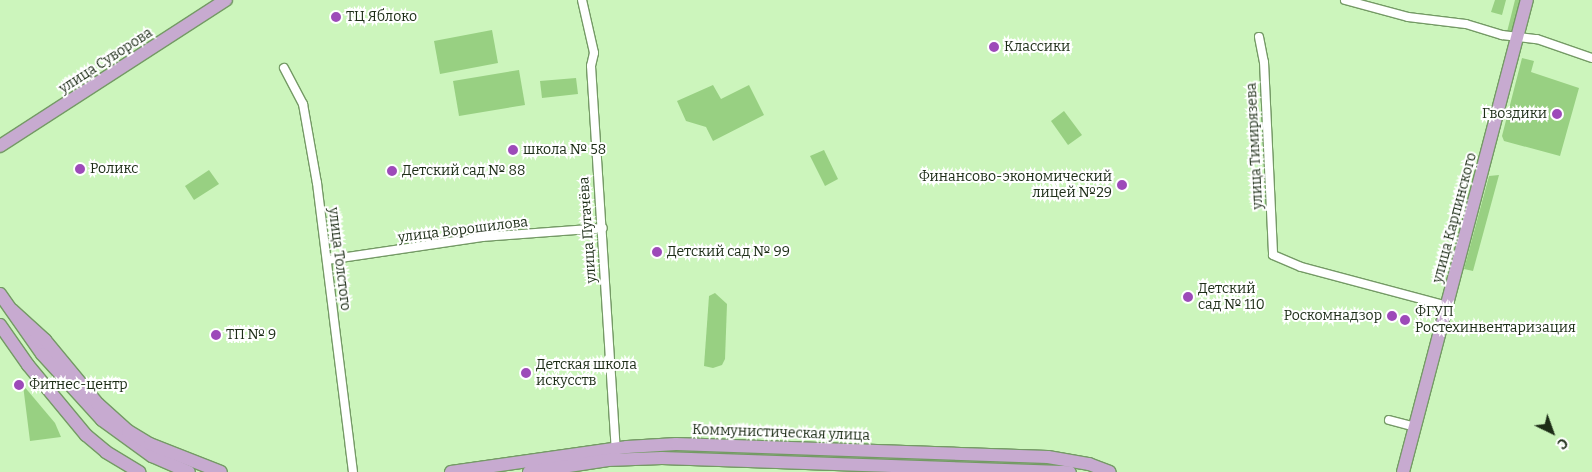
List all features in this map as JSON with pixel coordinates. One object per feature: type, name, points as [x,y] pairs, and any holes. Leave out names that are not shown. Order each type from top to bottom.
[{"type":"main road","name":"улица Суворова","points":[[0,146],[226,0]]},
{"type":"main road","name":"улица Карпинского","points":[[1403,472],[1527,0]]},
{"type":"main road","points":[[0,294],[42,354],[85,404],[118,434],[152,456],[189,472]]},
{"type":"main road","points":[[12,310],[45,340],[98,404],[128,430],[150,444],[221,472]]},
{"type":"main road","points":[[0,325],[28,365],[86,435],[106,452],[139,472]]},
{"type":"main road","name":"Коммунистическая улица","points":[[530,472],[676,444],[1048,457],[1088,464],[1110,472]]},
{"type":"main road","name":"Коммунистическая улица","points":[[451,472],[616,454],[1070,472]]},
{"type":"street","name":"улица Пугачёва","points":[[582,0],[594,53],[591,61],[616,454]]},
{"type":"street","points":[[1345,0],[1408,17],[1466,24],[1517,38],[1537,39],[1592,58]]},
{"type":"street","name":"улица Тимирязева","points":[[1259,37],[1264,62],[1273,255],[1301,267],[1448,306]]},
{"type":"street","name":"улица Толстого","points":[[284,68],[303,101],[327,260],[353,458],[353,472]]},
{"type":"street","name":"улица Ворошилова","points":[[327,260],[482,238],[603,228]]},
{"type":"street","points":[[1389,420],[1415,427]]},
{"type":"green space","points":[[1495,0],[1506,0],[1502,15],[1491,12]]},
{"type":"green space","points":[[1515,0],[1523,0],[1513,33],[1507,32]]},
{"type":"green space","points":[[492,30],[498,63],[440,74],[434,41]]},
{"type":"green space","points":[[1522,58],[1534,61],[1531,72],[1579,88],[1560,156],[1504,141],[1502,136]]},
{"type":"green space","points":[[519,70],[525,105],[459,116],[453,81]]},
{"type":"green space","points":[[576,78],[578,94],[542,98],[540,81]]},
{"type":"green space","points":[[713,85],[721,99],[749,85],[764,115],[713,141],[706,127],[686,121],[677,101]]},
{"type":"green space","points":[[1064,111],[1082,135],[1068,145],[1051,121]]},
{"type":"green space","points":[[824,150],[838,179],[825,186],[810,156]]},
{"type":"green space","points":[[209,170],[219,184],[194,200],[185,186]]},
{"type":"green space","points":[[1499,175],[1473,271],[1464,269],[1489,176]]},
{"type":"green space","points":[[715,293],[727,304],[725,359],[722,365],[713,368],[704,366],[709,296]]},
{"type":"green space","points":[[23,385],[55,423],[61,437],[30,441]]},
{"type":"place","name":"ТЦ Яблоко","points":[[336,17]]},
{"type":"place","name":"Классики","points":[[994,47]]},
{"type":"place","name":"Гвоздики","points":[[1557,114]]},
{"type":"place","name":"школа № 58","points":[[513,150]]},
{"type":"place","name":"Роликс","points":[[80,169]]},
{"type":"place","name":"Детский сад № 88","points":[[392,171]]},
{"type":"place","name":"Финансово-экономический лицей №29","points":[[1122,185]]},
{"type":"place","name":"Детский сад № 99","points":[[657,252]]},
{"type":"place","name":"Детский сад № 110","points":[[1188,297]]},
{"type":"place","name":"Роскомнадзор","points":[[1392,316]]},
{"type":"place","name":"ФГУП Ростехинвентаризация","points":[[1405,320]]},
{"type":"place","name":"ТП № 9","points":[[216,335]]},
{"type":"place","name":"Детская школа искусств","points":[[526,373]]},
{"type":"place","name":"Фитнес-центр","points":[[19,385]]}]
